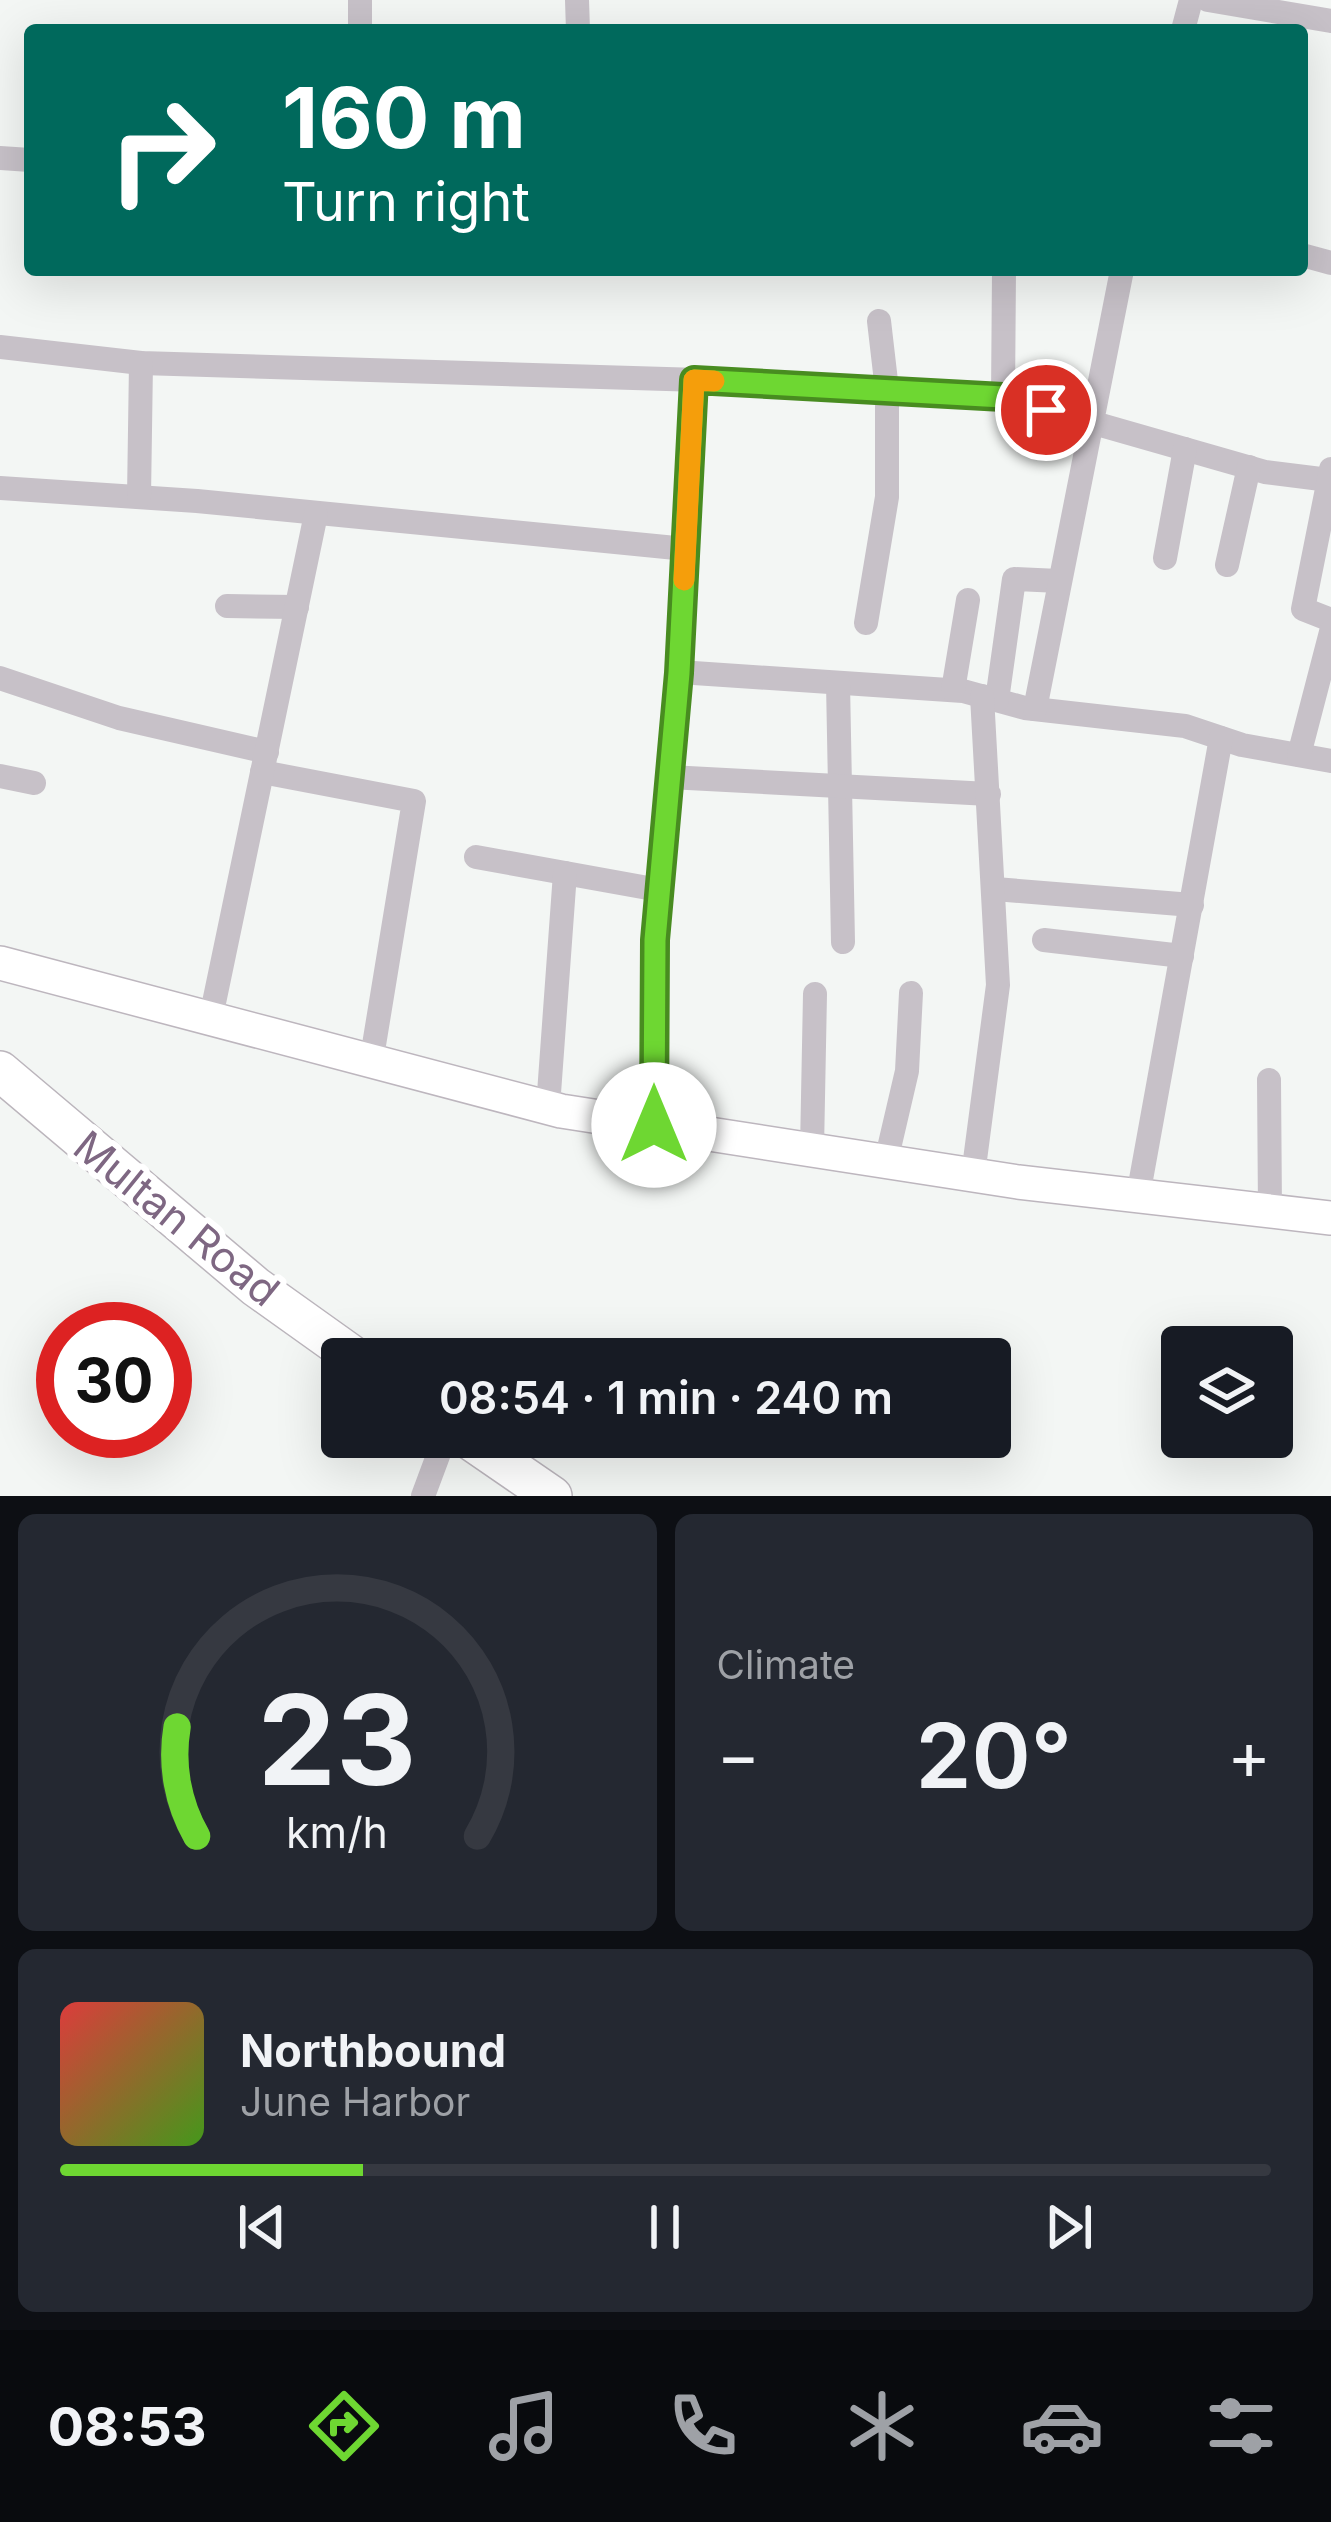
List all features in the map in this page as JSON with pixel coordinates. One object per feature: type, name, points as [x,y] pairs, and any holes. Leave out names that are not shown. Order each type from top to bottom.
[{"type":"main road","name":"Multan Road","points":[[0,1071],[256,1287],[328,1338]]},
{"type":"main road","points":[[497,1458],[552,1496]]},
{"type":"street","points":[[1208,0],[1331,21]]},
{"type":"street","points":[[1003,397],[1004,276]]},
{"type":"street","points":[[1035,710],[1088,422],[1121,276]]},
{"type":"street","points":[[866,623],[886,497],[887,390],[879,321]]},
{"type":"street","points":[[0,347],[141,363],[694,380],[1003,397],[1249,467],[1330,473],[1303,609],[1331,620]]},
{"type":"street","points":[[139,497],[141,363]]},
{"type":"street","points":[[654,1125],[659,890],[679,673],[694,380]]},
{"type":"street","points":[[1165,558],[1185,449]]},
{"type":"street","points":[[1227,565],[1249,467]]},
{"type":"street","points":[[0,488],[686,549]]},
{"type":"street","points":[[211,1017],[316,514]]},
{"type":"street","points":[[973,1175],[998,986],[989,794],[990,698],[1014,578],[1059,581]]},
{"type":"street","points":[[953,690],[968,600]]},
{"type":"street","points":[[227,606],[298,607]]},
{"type":"street","points":[[1300,755],[1331,632]]},
{"type":"street","points":[[679,673],[953,690],[1035,710],[1185,726],[1331,761]]},
{"type":"street","points":[[0,678],[118,718],[414,802],[372,1057]]},
{"type":"street","points":[[838,683],[843,942]]},
{"type":"street","points":[[1138,1196],[1221,738]]},
{"type":"street","points":[[0,776],[34,783]]},
{"type":"street","points":[[669,777],[843,790],[989,794]]},
{"type":"street","points":[[476,857],[659,890]]},
{"type":"street","points":[[548,1107],[565,873]]},
{"type":"street","points":[[995,889],[1192,905]]},
{"type":"street","points":[[1044,940],[1182,956]]},
{"type":"street","points":[[0,963],[372,1057],[548,1107],[973,1175],[1331,1218]]},
{"type":"street","points":[[886,1161],[907,1071],[911,993]]},
{"type":"street","points":[[812,1149],[815,994]]},
{"type":"street","points":[[1268,1080],[1270,1211]]},
{"type":"street","points":[[423,1496],[437,1458]]},
{"type":"slow traffic","points":[[684,580],[694,380],[714,381]]},
{"type":"route","points":[[654,1125],[655,940],[679,673],[694,380],[1003,397],[1046,410]]}]
